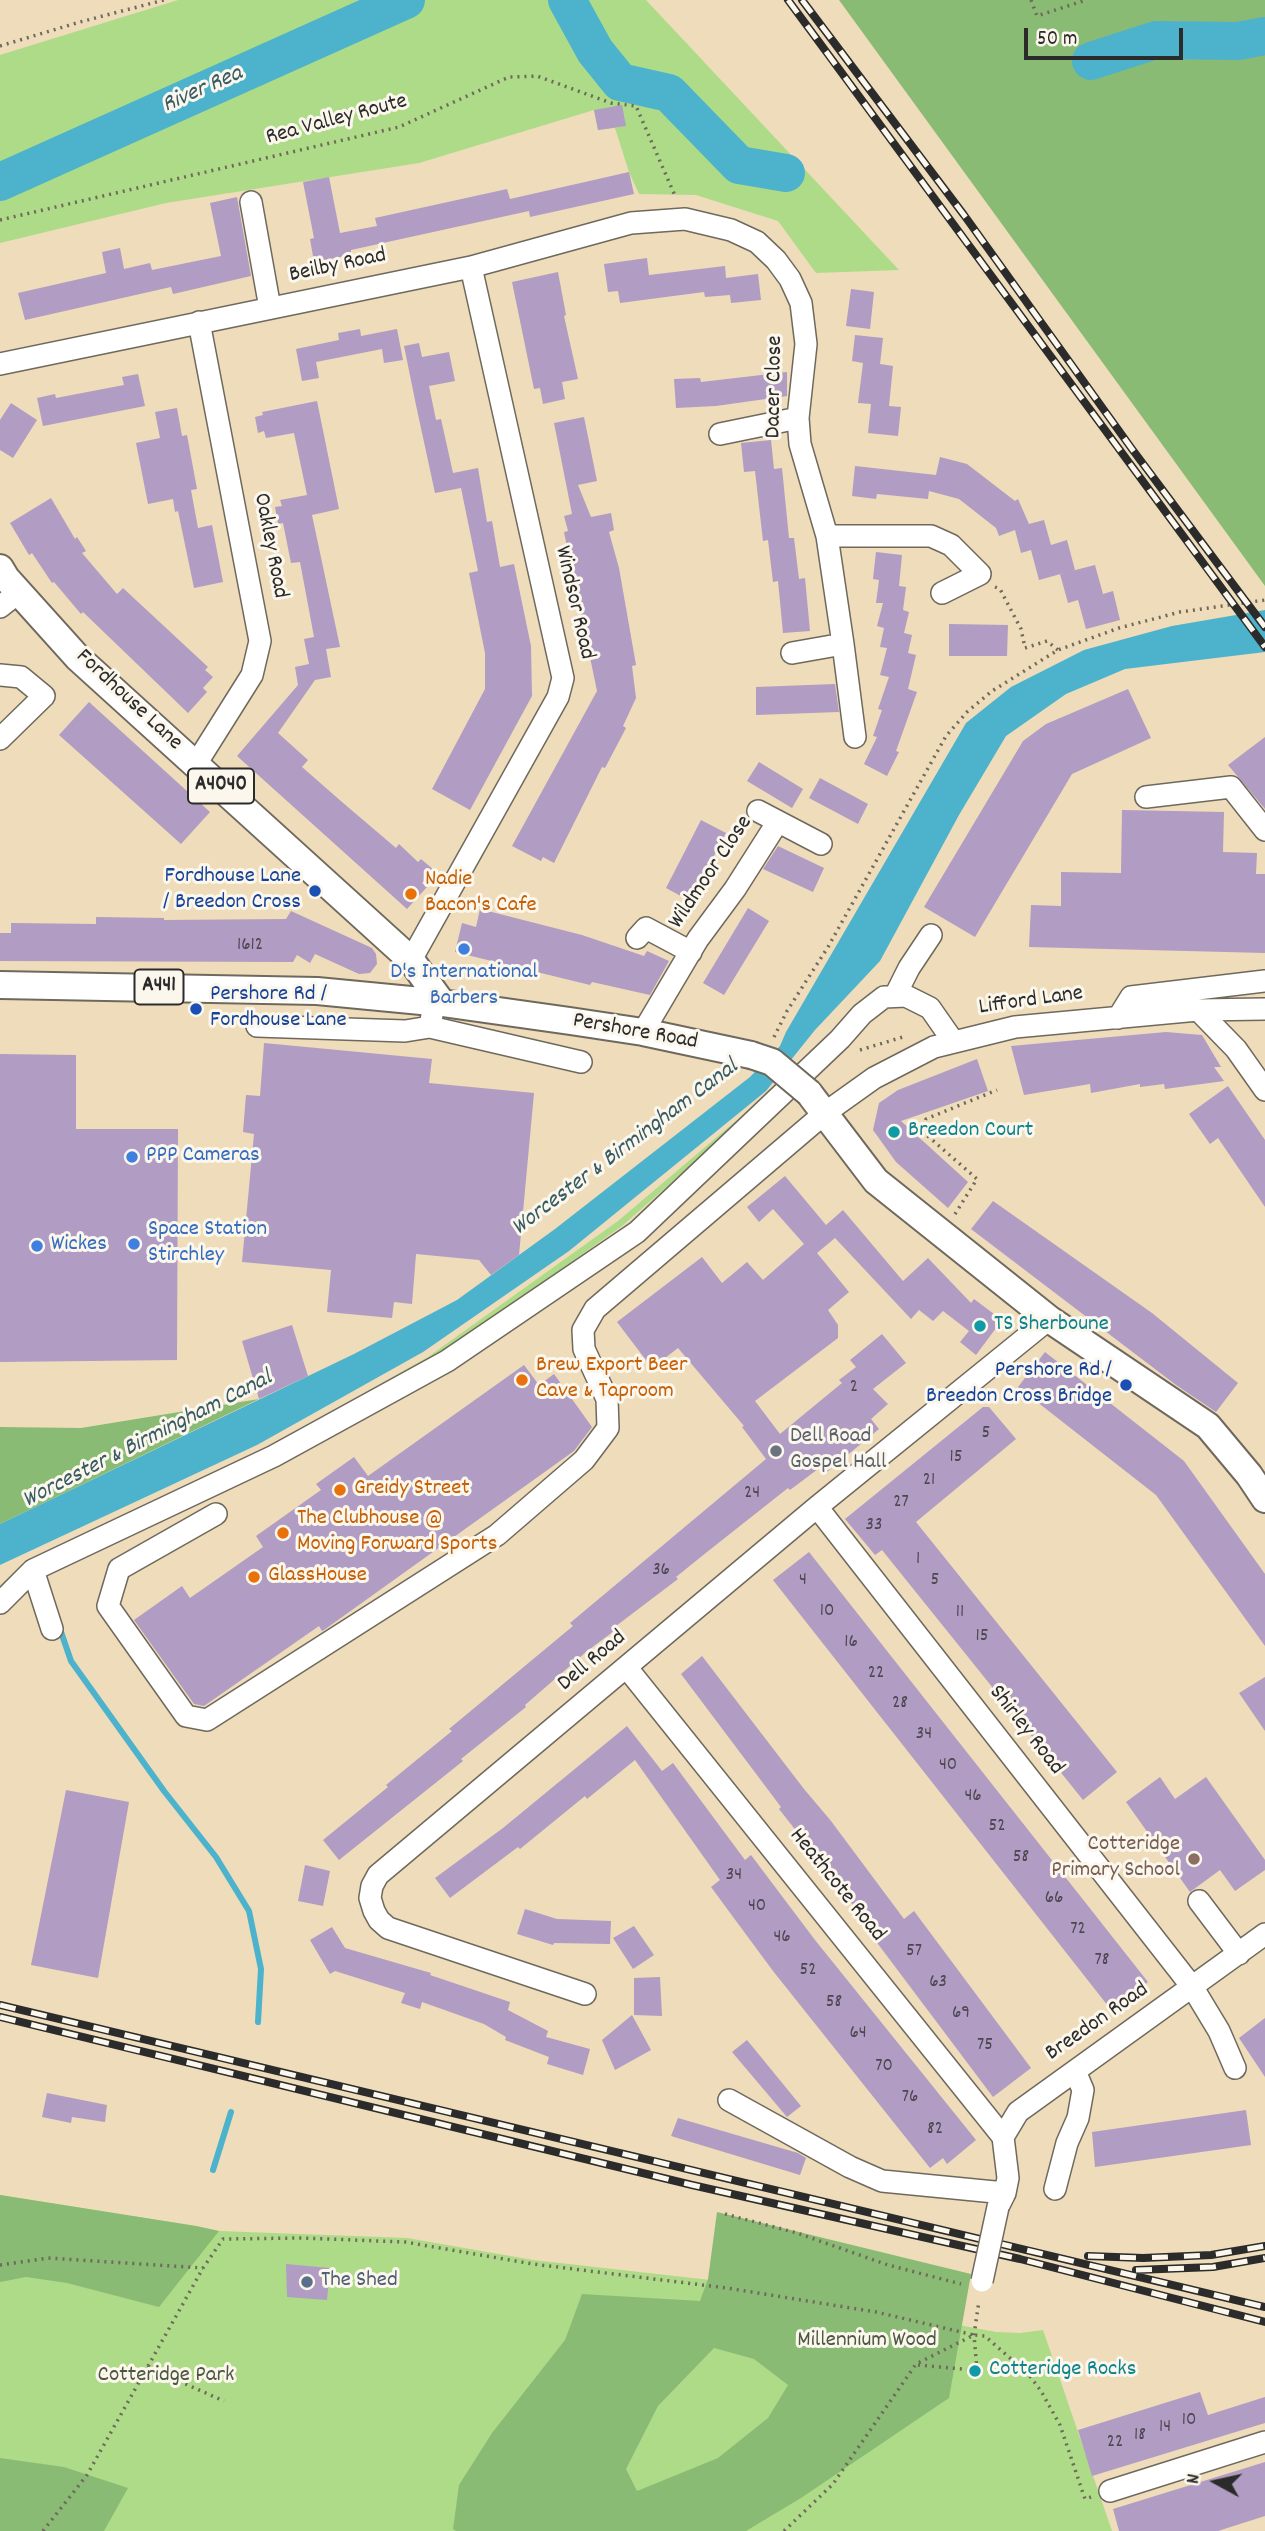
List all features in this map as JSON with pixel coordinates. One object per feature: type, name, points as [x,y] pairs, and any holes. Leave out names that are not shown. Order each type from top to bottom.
[{"type":"main road","name":"Fordhouse Lane","points":[[6,588],[78,658],[411,960],[435,1011]]},
{"type":"main road","name":"Pershore Road","points":[[0,985],[317,991],[435,1011],[653,1034],[772,1062],[817,1103],[876,1181],[1049,1319],[1208,1426],[1249,1475],[1265,1499]]},
{"type":"street","points":[[251,202],[270,308]]},
{"type":"street","name":"Beilby Road","points":[[0,364],[471,267],[631,223],[685,219]]},
{"type":"street","name":"Dacer Close","points":[[685,219],[731,230],[757,242],[776,260],[790,279],[801,303],[806,344],[798,418],[800,444],[827,536],[855,737]]},
{"type":"street","name":"Windsor Road","points":[[411,960],[558,697],[563,678],[471,267]]},
{"type":"street","name":"Oakley Road","points":[[196,764],[252,675],[260,641],[199,322]]},
{"type":"street","points":[[720,434],[798,418]]},
{"type":"street","points":[[827,536],[932,536],[951,545],[980,574],[942,593]]},
{"type":"street","points":[[792,653],[842,644]]},
{"type":"street","points":[[0,675],[21,677],[44,696],[0,739]]},
{"type":"street","points":[[1146,797],[1231,788],[1265,830]]},
{"type":"street","name":"Wildmoor Close","points":[[758,811],[821,844]]},
{"type":"street","name":"Wildmoor Close","points":[[653,1034],[658,1007],[691,951],[777,823]]},
{"type":"street","name":"Wildmoor Close","points":[[637,938],[646,928],[691,951]]},
{"type":"street","points":[[895,996],[909,968],[931,935]]},
{"type":"street","points":[[1118,1018],[1131,997],[1265,981]]},
{"type":"street","points":[[0,1603],[33,1570],[274,1457],[447,1361],[637,1232],[862,1014],[884,997],[906,996],[930,1008],[953,1041]]},
{"type":"street","name":"Lifford Lane","points":[[216,1514],[119,1569],[108,1606],[186,1716],[207,1720],[497,1535],[584,1460],[608,1428],[607,1399],[584,1349],[583,1330],[595,1309],[817,1103],[874,1078],[934,1046],[1014,1027],[1198,1010],[1265,1009]]},
{"type":"street","points":[[1198,1010],[1236,1049],[1265,1090]]},
{"type":"street","points":[[257,1026],[405,1031],[435,1011],[581,1062]]},
{"type":"street","name":"Dell Road","points":[[585,1994],[388,1928],[379,1920],[370,1898],[372,1886],[378,1875],[817,1507],[1049,1319]]},
{"type":"street","name":"Shirley Road","points":[[817,1507],[1193,1987],[1219,2031],[1235,2067]]},
{"type":"street","points":[[33,1570],[52,1629]]},
{"type":"street","name":"Heathcote Road","points":[[627,1668],[1003,2137]]},
{"type":"street","points":[[1199,1901],[1239,1954]]},
{"type":"street","name":"Breedon Road","points":[[1003,2137],[1018,2112],[1265,1934]]},
{"type":"street","points":[[1055,2189],[1067,2143],[1078,2118],[1083,2090],[1075,2071]]},
{"type":"street","points":[[729,2100],[850,2167],[882,2181],[1004,2193]]},
{"type":"street","points":[[981,2285],[1004,2193],[1003,2137]]},
{"type":"street","points":[[1110,2491],[1265,2442]]},
{"type":"path","points":[[0,46],[164,0]]},
{"type":"path","points":[[1031,0],[1037,16],[1086,0]]},
{"type":"path","name":"Rea Valley Route","points":[[0,220],[399,127],[509,77],[537,76],[611,103],[636,106],[685,219]]},
{"type":"path","points":[[980,574],[991,585],[1000,589],[1021,629],[1025,648],[1047,641],[1058,650]]},
{"type":"path","points":[[778,1040],[774,1038],[787,1011],[828,947],[946,736],[967,712],[992,691],[1058,650],[1119,628],[1180,612],[1265,600]]},
{"type":"path","points":[[850,1052],[908,1036]]},
{"type":"path","points":[[957,1212],[976,1179],[922,1131],[926,1119],[997,1090]]},
{"type":"path","points":[[725,2214],[797,2233],[888,2265],[981,2285],[974,2335],[977,2370]]},
{"type":"path","points":[[43,2531],[87,2475],[203,2268],[223,2239],[302,2238],[405,2242],[533,2264],[727,2288],[876,2312],[985,2336],[1029,2375],[1041,2391],[1060,2425],[1085,2499],[1110,2491]]},
{"type":"path","points":[[0,2266],[48,2258],[203,2268]]},
{"type":"path","points":[[784,2531],[833,2484],[916,2364],[974,2335]]},
{"type":"path","points":[[916,2364],[1029,2375]]},
{"type":"path","points":[[147,2367],[224,2401]]},
{"type":"green space","points":[[178,0],[646,0],[899,270],[816,273],[778,221],[696,195],[639,194],[615,128],[598,130],[594,110],[419,163],[166,203],[0,243],[0,55]]},
{"type":"green space","points":[[839,0],[1265,0],[1265,586]]},
{"type":"green space","points":[[770,1092],[772,1094],[622,1226],[440,1355],[272,1450],[260,1452],[428,1357],[618,1221]]},
{"type":"green space","points":[[259,1399],[0,1524],[0,1427],[81,1428]]},
{"type":"green space","name":"Cotteridge Park","points":[[0,2195],[219,2231],[407,2238],[533,2260],[728,2282],[996,2332],[1043,2330],[1112,2531],[0,2531]]},
{"type":"green space","points":[[0,2195],[219,2231],[159,2307],[67,2283],[26,2277],[0,2282]]},
{"type":"green space","name":"Millennium Wood","points":[[717,2212],[971,2274],[949,2398],[801,2498],[746,2531],[453,2529],[459,2485],[492,2433],[565,2340],[582,2294],[700,2301],[708,2279]],"holes":[[[714,2348],[754,2359],[788,2385],[768,2418],[718,2458],[637,2491],[626,2469],[658,2406]]]},
{"type":"green space","points":[[0,2458],[64,2467],[128,2488],[104,2531],[0,2531]]},
{"type":"water","points":[[1265,610],[1265,652],[1125,669],[1066,694],[1006,736],[959,815],[880,961],[815,1030],[766,1091],[569,1251],[423,1352],[257,1445],[0,1565],[0,1524],[354,1354],[457,1300],[555,1229],[750,1077],[780,1046],[966,723],[1011,687],[1084,650],[1172,626]]},
{"type":"building","points":[[622,105],[626,126],[598,130],[594,110]]},
{"type":"building","points":[[629,172],[634,194],[530,217],[529,211],[351,250],[351,255],[314,262],[310,239],[314,238],[303,182],[329,177],[340,233],[377,226],[375,218],[507,189],[510,199]]},
{"type":"building","points":[[237,197],[251,276],[173,294],[171,287],[25,320],[18,293],[106,273],[102,252],[120,248],[124,269],[150,263],[152,270],[221,256],[210,203]]},
{"type":"building","points":[[647,258],[649,275],[725,266],[726,278],[758,274],[761,300],[731,303],[730,295],[705,297],[704,292],[620,303],[618,291],[608,292],[604,264]]},
{"type":"building","points":[[558,272],[566,315],[564,316],[578,379],[562,382],[565,399],[543,404],[540,388],[534,389],[512,282]]},
{"type":"building","points":[[851,289],[874,292],[870,329],[846,326]]},
{"type":"building","points":[[360,329],[361,336],[397,329],[403,360],[384,363],[382,349],[316,362],[319,378],[302,381],[296,349],[339,340],[338,333]]},
{"type":"building","points":[[855,335],[883,338],[880,364],[893,366],[889,406],[901,407],[898,436],[868,433],[871,404],[858,403],[863,363],[852,361]]},
{"type":"building","points":[[419,343],[422,357],[449,352],[455,381],[429,386],[436,420],[441,419],[453,473],[478,468],[487,522],[492,521],[500,567],[514,564],[531,646],[532,696],[470,810],[432,789],[485,689],[485,653],[469,573],[478,571],[461,488],[435,493],[416,405],[404,346]]},
{"type":"building","points":[[787,372],[787,396],[716,406],[676,408],[674,379],[700,378],[701,382]]},
{"type":"building","points":[[138,374],[145,406],[43,426],[37,398],[55,394],[56,398],[124,385],[122,377]]},
{"type":"building","points":[[317,401],[339,509],[312,515],[340,647],[326,649],[331,677],[315,680],[278,733],[308,760],[302,767],[396,848],[399,844],[418,862],[421,859],[434,870],[422,883],[427,887],[407,909],[237,756],[298,685],[295,667],[309,664],[304,639],[314,637],[300,562],[291,563],[283,523],[278,524],[275,507],[282,506],[280,500],[307,495],[294,433],[266,438],[264,431],[258,433],[255,417],[263,415],[262,412]]},
{"type":"building","points":[[11,403],[37,420],[13,458],[0,450],[0,420]]},
{"type":"building","points":[[177,408],[182,436],[187,435],[197,489],[191,490],[198,528],[212,525],[223,582],[194,588],[178,511],[175,512],[173,499],[148,504],[136,443],[160,438],[155,412]]},
{"type":"building","points":[[584,417],[597,481],[578,485],[591,517],[611,513],[614,530],[609,532],[619,568],[636,665],[632,666],[636,698],[623,726],[626,728],[605,768],[602,767],[554,863],[543,857],[541,861],[512,846],[597,691],[564,532],[568,531],[564,516],[572,514],[554,423]]},
{"type":"building","points":[[771,440],[774,469],[782,468],[789,538],[794,538],[799,579],[805,578],[810,631],[783,633],[778,581],[773,582],[768,540],[763,541],[755,471],[744,472],[741,443]]},
{"type":"building","points":[[940,457],[967,464],[1015,501],[1018,499],[1029,524],[1044,520],[1051,545],[1067,540],[1075,570],[1039,580],[1031,550],[1021,553],[1015,530],[999,536],[996,528],[959,499],[929,491],[928,499],[877,494],[876,499],[852,496],[855,466],[936,475]]},
{"type":"building","points":[[51,498],[75,539],[77,537],[86,551],[82,553],[117,594],[123,588],[208,667],[205,670],[213,677],[203,688],[207,692],[188,713],[83,612],[81,614],[54,582],[52,583],[32,553],[29,555],[10,523]]},
{"type":"building","points":[[876,552],[902,555],[899,586],[906,587],[903,610],[909,612],[904,633],[912,635],[908,653],[916,655],[908,689],[917,692],[896,751],[899,752],[887,776],[864,764],[877,737],[873,736],[882,710],[878,709],[889,677],[880,675],[887,648],[880,647],[884,628],[877,626],[883,603],[876,603],[879,580],[873,579]]},
{"type":"building","points":[[1095,565],[1103,594],[1113,591],[1120,620],[1086,629],[1078,600],[1068,603],[1060,574]]},
{"type":"building","points":[[949,624],[1008,625],[1007,656],[949,656]]},
{"type":"building","points":[[835,684],[839,712],[756,715],[756,687]]},
{"type":"building","points":[[1128,689],[1151,738],[1072,774],[975,937],[924,907],[1023,741],[1046,724]]},
{"type":"building","points":[[89,702],[210,812],[181,844],[59,735]]},
{"type":"building","points":[[1265,737],[1265,809],[1228,765]]},
{"type":"building","points":[[759,762],[803,789],[792,808],[747,781]]},
{"type":"building","points":[[820,778],[868,804],[858,824],[809,798]]},
{"type":"building","points":[[1122,810],[1224,812],[1223,852],[1257,853],[1256,874],[1265,874],[1265,953],[1029,947],[1031,905],[1061,906],[1061,872],[1121,873]]},
{"type":"building","points":[[701,820],[726,833],[690,901],[666,888]]},
{"type":"building","points":[[778,846],[824,868],[813,892],[763,869]]},
{"type":"building","points":[[748,908],[769,921],[724,995],[703,983]]},
{"type":"building","points":[[480,909],[582,935],[644,956],[647,951],[669,961],[650,995],[592,982],[590,985],[455,952],[462,923],[476,927]]},
{"type":"building","points":[[291,911],[372,948],[377,964],[370,973],[359,974],[315,954],[310,963],[297,955],[293,962],[0,961],[0,933],[11,933],[11,923],[96,924],[96,917],[164,920],[286,919]]},
{"type":"building","points":[[1166,1032],[1202,1035],[1221,1067],[1214,1067],[1224,1081],[1165,1089],[1164,1084],[1140,1087],[1140,1084],[1091,1093],[1090,1084],[1024,1095],[1011,1046]]},
{"type":"building","points":[[264,1043],[432,1059],[429,1083],[534,1093],[519,1255],[491,1275],[479,1260],[416,1254],[412,1304],[394,1302],[392,1318],[327,1312],[331,1270],[242,1262],[254,1134],[243,1132],[246,1095],[260,1096]]},
{"type":"building","points":[[0,1054],[76,1055],[76,1129],[178,1129],[177,1360],[0,1362]]},
{"type":"building","name":"Breedon Court","points":[[977,1059],[988,1091],[901,1121],[968,1182],[948,1208],[896,1162],[873,1130],[879,1103],[898,1090]]},
{"type":"building","points":[[1228,1086],[1265,1140],[1265,1207],[1218,1138],[1210,1144],[1189,1114]]},
{"type":"building","points":[[785,1176],[826,1225],[843,1210],[903,1281],[928,1258],[971,1303],[974,1299],[1002,1320],[976,1355],[960,1342],[969,1331],[943,1311],[933,1321],[919,1310],[911,1319],[835,1238],[817,1253],[849,1292],[828,1310],[838,1325],[838,1338],[755,1401],[780,1434],[842,1383],[839,1380],[856,1367],[850,1360],[882,1334],[906,1363],[873,1389],[888,1404],[871,1419],[879,1429],[827,1472],[822,1466],[790,1490],[788,1488],[707,1552],[676,1577],[678,1579],[616,1626],[618,1628],[586,1652],[525,1705],[526,1707],[461,1759],[463,1761],[339,1860],[323,1840],[452,1731],[449,1729],[573,1626],[570,1623],[766,1459],[742,1427],[744,1426],[678,1348],[652,1368],[617,1322],[702,1257],[722,1283],[747,1262],[763,1280],[804,1244],[773,1209],[759,1222],[747,1207]]},
{"type":"building","points":[[993,1201],[1152,1313],[1238,1383],[1216,1412],[1176,1385],[971,1229]]},
{"type":"building","points":[[292,1325],[308,1376],[259,1399],[242,1341]]},
{"type":"building","points":[[1045,1352],[1184,1461],[1265,1574],[1265,1646],[1156,1495],[1018,1387]]},
{"type":"building","points":[[524,1365],[539,1385],[554,1374],[592,1427],[574,1451],[324,1630],[319,1626],[204,1706],[194,1704],[134,1620],[182,1586],[190,1598],[263,1547],[256,1536],[321,1490],[316,1484],[354,1457],[368,1476]]},
{"type":"building","points":[[983,1407],[989,1407],[1016,1439],[916,1522],[1117,1772],[1083,1800],[882,1550],[875,1555],[845,1519]]},
{"type":"building","points":[[809,1552],[1148,1982],[1112,2011],[773,1580]]},
{"type":"building","points":[[702,1656],[904,1919],[914,1911],[1031,2068],[993,2097],[875,1940],[877,1939],[803,1835],[801,1837],[779,1809],[781,1807],[681,1674]]},
{"type":"building","points":[[1265,1677],[1265,1731],[1239,1693]]},
{"type":"building","points":[[627,1726],[662,1771],[673,1763],[745,1860],[751,1855],[815,1940],[976,2140],[947,2164],[943,2158],[930,2168],[773,1971],[711,1887],[720,1880],[635,1760],[587,1799],[585,1796],[520,1849],[518,1847],[450,1898],[435,1878],[503,1828]]},
{"type":"building","points":[[1160,1777],[1175,1799],[1206,1777],[1265,1860],[1265,1870],[1235,1891],[1220,1870],[1190,1892],[1126,1802]]},
{"type":"building","points":[[66,1790],[129,1802],[98,1978],[31,1965]]},
{"type":"building","points":[[305,1865],[330,1871],[323,1906],[298,1901]]},
{"type":"building","points":[[525,1909],[557,1919],[611,1921],[610,1944],[553,1945],[517,1934]]},
{"type":"building","points":[[634,1926],[654,1955],[633,1969],[613,1938]]},
{"type":"building","points":[[332,1927],[345,1948],[431,1973],[430,1975],[510,2002],[508,2010],[548,2031],[546,2037],[590,2049],[583,2075],[547,2064],[549,2057],[505,2040],[506,2037],[484,2024],[422,2002],[420,2009],[401,2003],[405,1993],[335,1971],[330,1974],[310,1940]]},
{"type":"building","points":[[660,1977],[662,2016],[634,2015],[634,1978]]},
{"type":"building","points":[[632,2015],[651,2050],[615,2070],[602,2040]]},
{"type":"building","points":[[1265,2018],[1265,2077],[1239,2038]]},
{"type":"building","points":[[747,2040],[801,2106],[787,2117],[732,2052]]},
{"type":"building","points":[[47,2093],[107,2105],[105,2122],[72,2117],[71,2123],[42,2117]]},
{"type":"building","points":[[1246,2110],[1251,2145],[1095,2167],[1092,2132]]},
{"type":"building","points":[[678,2118],[798,2153],[806,2158],[800,2175],[671,2136]]},
{"type":"building","name":"The Shed","points":[[286,2264],[330,2268],[327,2300],[287,2297]]},
{"type":"building","points":[[1200,2392],[1208,2415],[1265,2397],[1265,2423],[1092,2476],[1078,2430]]},
{"type":"building","points":[[1265,2462],[1265,2516],[1218,2531],[1119,2531],[1113,2509]]},
{"type":"waterway","name":"River Rea","points":[[0,182],[406,0]]},
{"type":"waterway","name":"River Rea","points":[[567,0],[595,51],[620,82],[669,93],[739,165],[786,173]]},
{"type":"waterway","name":"River Rea","points":[[1091,61],[1156,40],[1238,41],[1265,36]]},
{"type":"waterway","points":[[59,1626],[71,1661],[164,1791],[216,1857],[249,1911],[261,1969],[258,2022]]},
{"type":"waterway","points":[[213,2170],[231,2112]]},
{"type":"railway","points":[[788,0],[1265,647]]},
{"type":"railway","points":[[802,0],[964,215],[1132,449],[1265,627]]},
{"type":"railway","points":[[0,2005],[1265,2307]]},
{"type":"railway","points":[[0,2017],[692,2185],[1020,2259],[1265,2322]]},
{"type":"railway","points":[[1088,2256],[1143,2258],[1211,2255],[1265,2246]]},
{"type":"railway","points":[[1136,2270],[1213,2267],[1265,2258]]},
{"type":"place","name":"Fordhouse Lane / Breedon Cross","points":[[315,891]]},
{"type":"place","name":"Nadie Bacon's Cafe","points":[[411,894]]},
{"type":"place","name":"D's International Barbers","points":[[464,949]]},
{"type":"place","name":"Pershore Rd / Fordhouse Lane","points":[[196,1009]]},
{"type":"place","name":"Breedon Court","points":[[894,1132]]},
{"type":"place","name":"PPP Cameras","points":[[132,1157]]},
{"type":"place","name":"Space Station Stirchley","points":[[134,1244]]},
{"type":"place","name":"Wickes","points":[[37,1246]]},
{"type":"place","name":"TS Sherboune","points":[[980,1326]]},
{"type":"place","name":"Brew Export Beer Cave & Taproom","points":[[522,1380]]},
{"type":"place","name":"Pershore Rd / Breedon Cross Bridge","points":[[1126,1385]]},
{"type":"place","name":"Dell Road Gospel Hall","points":[[776,1451]]},
{"type":"place","name":"Greidy Street","points":[[340,1490]]},
{"type":"place","name":"The Clubhouse @ Moving Forward Sports","points":[[283,1533]]},
{"type":"place","name":"GlassHouse","points":[[254,1577]]},
{"type":"place","name":"Cotteridge Primary School","points":[[1194,1859]]},
{"type":"place","name":"The Shed","points":[[307,2282]]},
{"type":"place","name":"Cotteridge Rocks","points":[[975,2371]]},
{"type":"water label","name":"Worcester & Birmingham Canal","points":[[626,1149]]},
{"type":"water label","name":"Worcester & Birmingham Canal","points":[[148,1441]]}]
